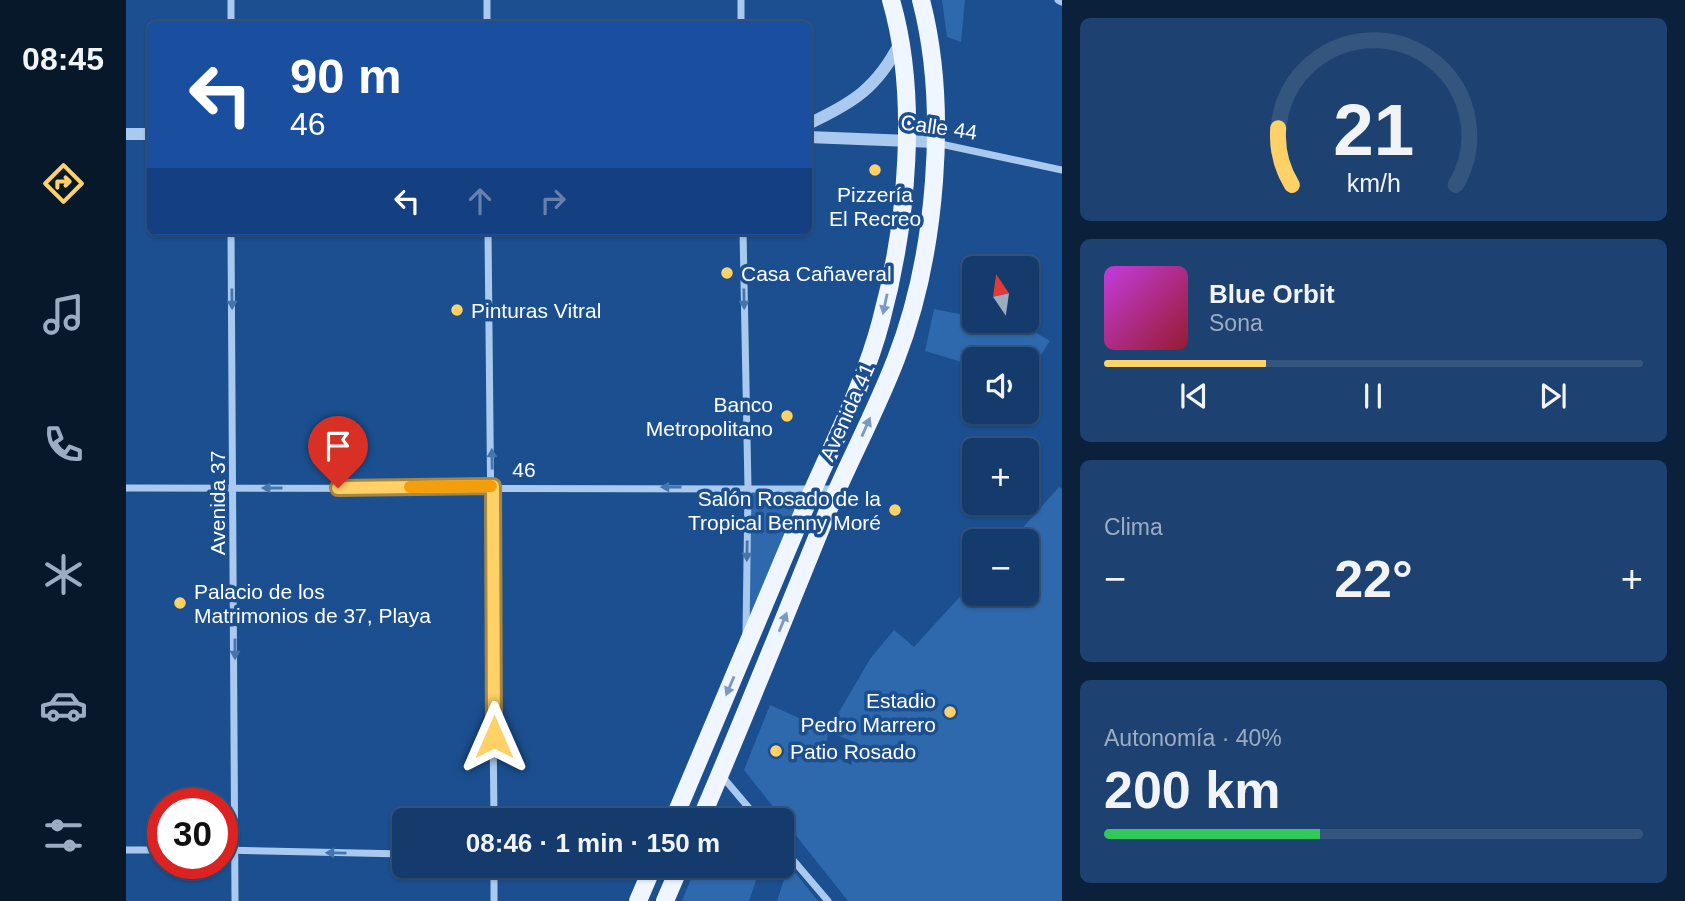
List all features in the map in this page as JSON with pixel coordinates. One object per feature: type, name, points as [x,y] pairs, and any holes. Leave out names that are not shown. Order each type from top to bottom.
[{"type":"main road","name":"Avenida 41","points":[[679,808],[852,400],[881,322],[899,239],[906,140],[901,43],[891,0]]},
{"type":"main road","name":"Avenida 41","points":[[706,808],[838,489],[896,360],[910,316],[927,239],[935,142],[936,86],[924,6]]},
{"type":"main road","points":[[638,901],[648,878]]},
{"type":"main road","points":[[665,901],[675,878]]},
{"type":"street","points":[[231,0],[231,21]]},
{"type":"street","points":[[486,21],[487,0]]},
{"type":"street","points":[[741,0],[741,21]]},
{"type":"street","points":[[812,122],[866,92],[883,72],[901,43]]},
{"type":"street","points":[[126,134],[147,134]]},
{"type":"street","name":"Calle 44","points":[[812,137],[935,142],[1062,170]]},
{"type":"street","name":"Avenida 37","points":[[231,235],[235,488],[235,788]]},
{"type":"street","points":[[488,235],[493,486],[494,808]]},
{"type":"street","points":[[743,235],[748,488],[746,649]]},
{"type":"street","name":"46","points":[[126,488],[493,486],[838,489]]},
{"type":"street","points":[[720,774],[749,808]]},
{"type":"street","points":[[126,850],[147,850]]},
{"type":"street","points":[[238,850],[392,855]]},
{"type":"street","points":[[794,861],[828,901]]},
{"type":"street","points":[[494,878],[494,901]]},
{"type":"street","name":"Avenida 37","points":[[234,879],[234,901]]},
{"type":"shaded area","points":[[942,0],[965,0],[961,42],[947,37]]},
{"type":"shaded area","points":[[934,309],[962,314],[962,333],[1036,333],[1050,341],[1039,358],[1039,347],[962,347],[962,362],[925,351]]},
{"type":"shaded area","name":"Estadio Pedro Marrero","points":[[1059,487],[1062,489],[1062,901],[848,901],[794,833],[794,808],[774,808],[744,770],[770,705],[828,731],[870,659],[894,630],[914,647],[962,594],[962,606],[1039,606],[1039,529],[1022,529],[1034,515],[1039,515],[1039,510]],"holes":[[[828,732],[857,743],[851,765],[826,751]]]},
{"type":"shaded area","points":[[748,488],[813,488],[746,649]]},
{"type":"shaded area","points":[[794,871],[818,901],[777,901],[785,878],[794,878]]},
{"type":"shaded area","points":[[691,878],[757,878],[749,901],[682,901]]},
{"type":"slow traffic","points":[[410,487],[491,486]]},
{"type":"place","name":"Pizzería El Recreo","points":[[875,170]]},
{"type":"place","name":"Casa Cañaveral","points":[[727,273]]},
{"type":"place","name":"Pinturas Vitral","points":[[457,310]]},
{"type":"place","name":"Banco Metropolitano","points":[[787,416]]},
{"type":"place","name":"Salón Rosado de la Tropical Benny Moré","points":[[895,510]]},
{"type":"place","name":"Palacio de los Matrimonios de 37, Playa","points":[[180,603]]},
{"type":"place","name":"Estadio Pedro Marrero","points":[[950,712]]},
{"type":"place","name":"Patio Rosado","points":[[776,751]]},
{"type":"route","points":[[338,488],[493,486],[494,737]]}]
